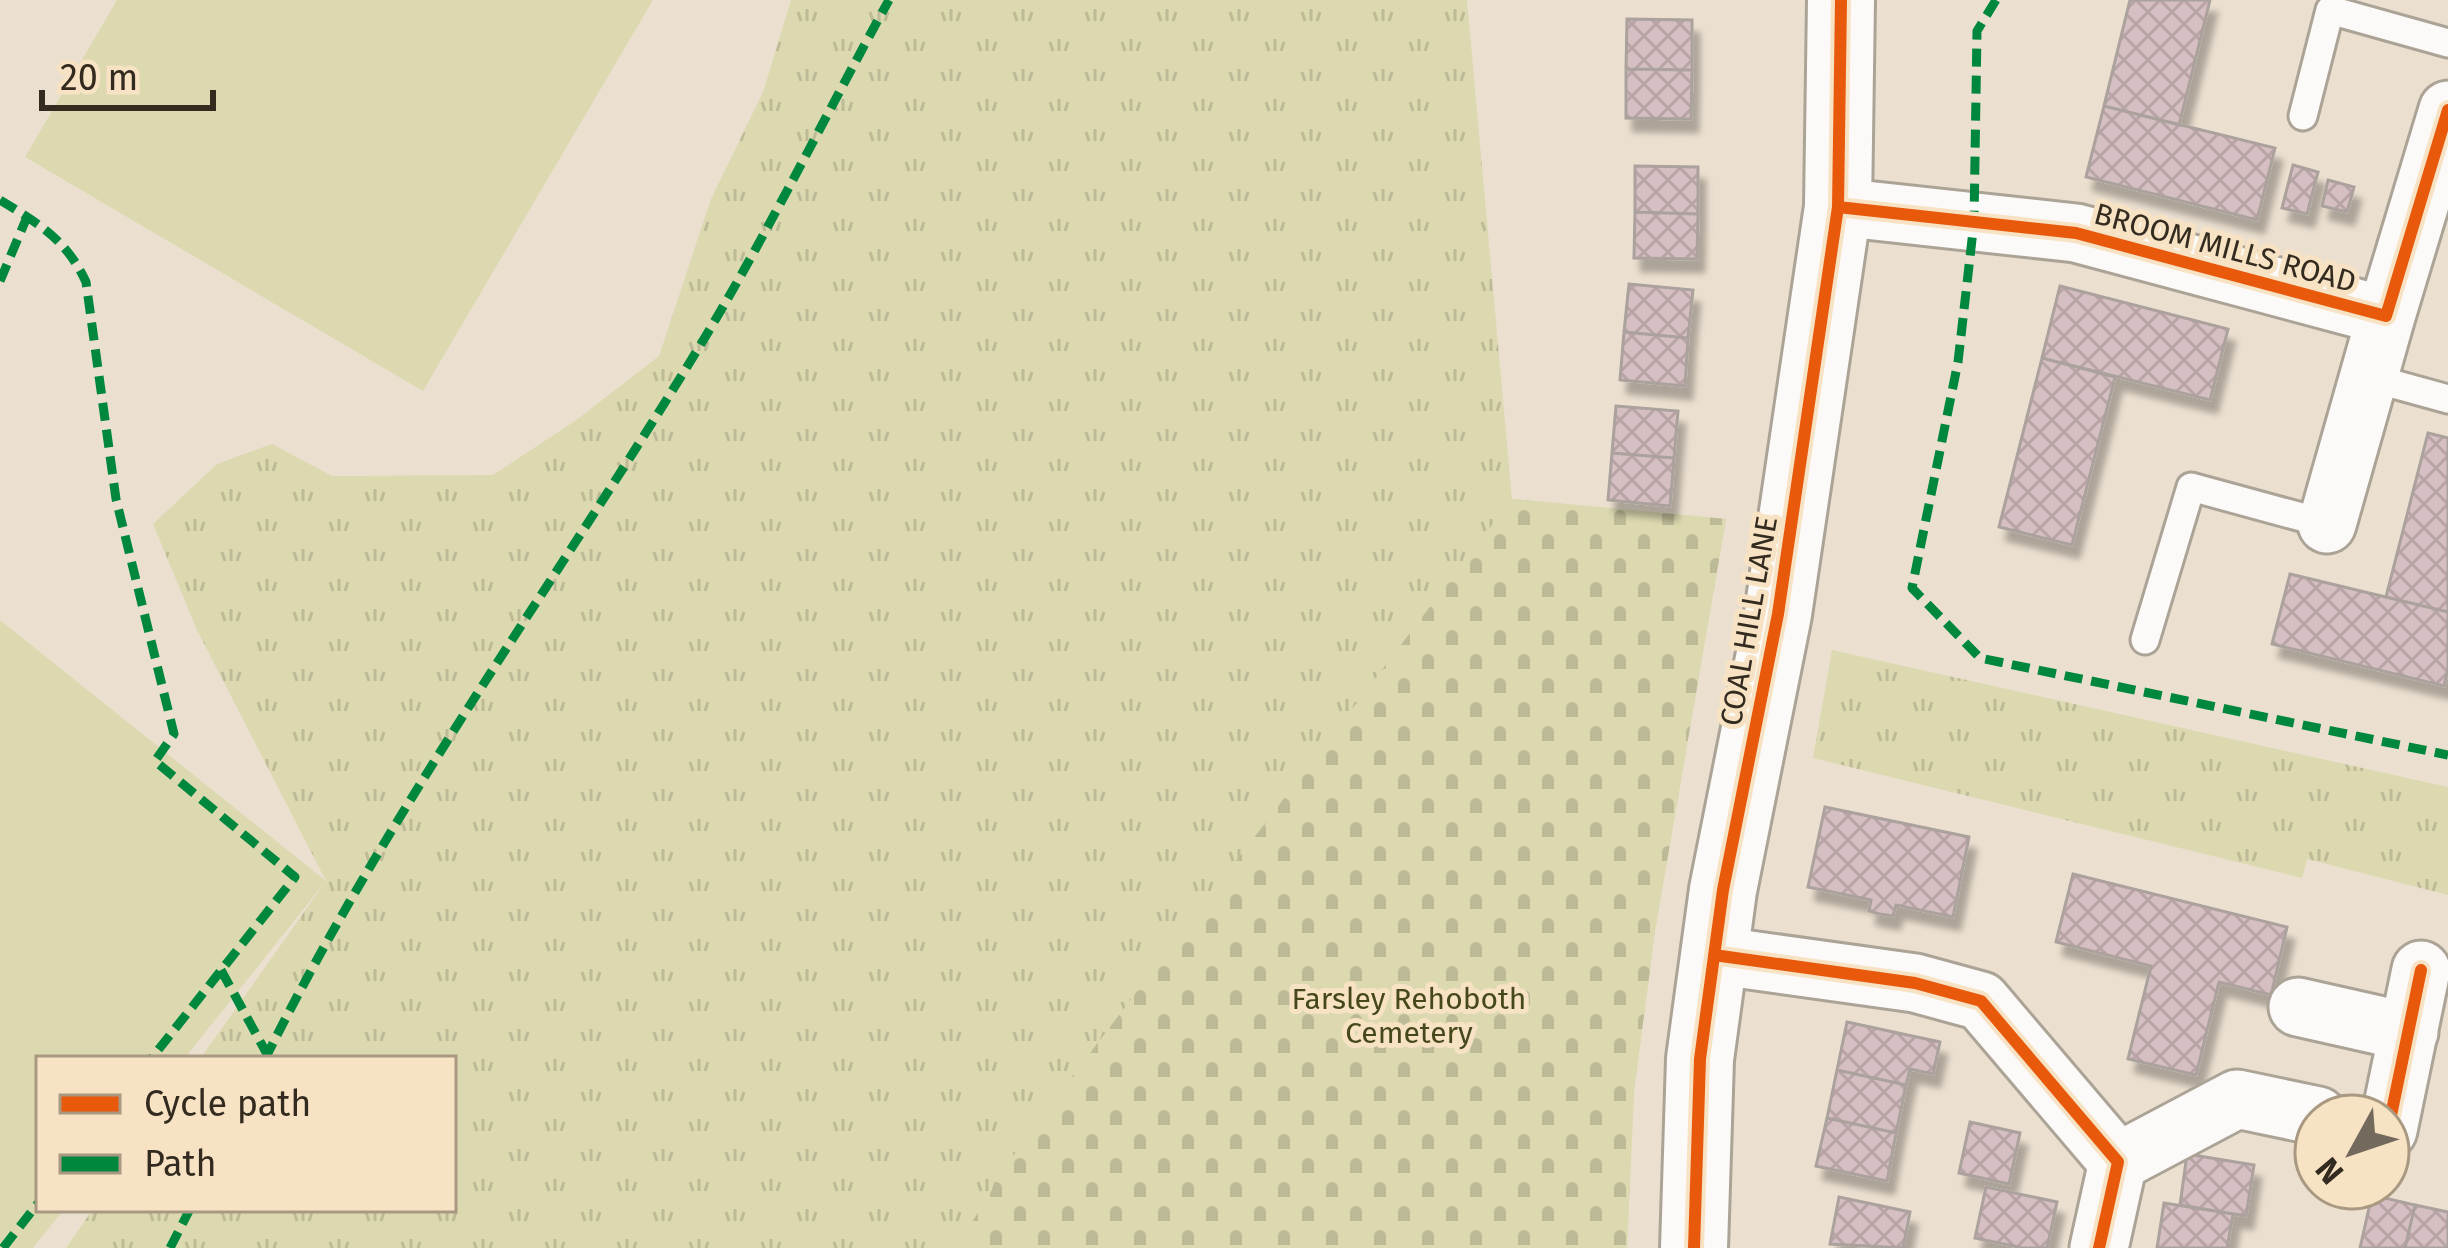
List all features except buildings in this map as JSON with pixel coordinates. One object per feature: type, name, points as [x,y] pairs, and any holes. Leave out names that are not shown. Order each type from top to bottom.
[{"type":"street","name":"COAL HILL LANE","points":[[1694,1248],[1700,1059],[1714,955],[1778,614],[1838,206],[1841,0]]},
{"type":"street","name":"BROOM MILLS ROAD","points":[[2327,524],[2448,110]]},
{"type":"street","name":"BROOM MILLS ROAD","points":[[1838,206],[2076,233],[2386,316]]},
{"type":"street","points":[[1714,955],[1915,982],[1981,1001],[2118,1162]]},
{"type":"street","points":[[2396,1092],[2421,970]]},
{"type":"street","points":[[2298,1007],[2409,1032]]},
{"type":"street","points":[[2118,1162],[2237,1100],[2292,1111]]},
{"type":"street","points":[[2099,1248],[2118,1162]]},
{"type":"lane","points":[[2303,116],[2330,10],[2448,44]]},
{"type":"lane","points":[[2368,377],[2448,400]]},
{"type":"lane","points":[[2145,640],[2192,487],[2327,524]]},
{"type":"green space","points":[[117,0],[653,0],[423,391],[25,157]]},
{"type":"green space","points":[[791,0],[1467,0],[1512,499],[1726,519],[1655,931],[1634,1092],[1627,1248],[66,1248],[91,1212],[456,1212],[456,1056],[202,1056],[326,881],[197,630],[153,524],[217,464],[272,444],[332,476],[493,475],[575,421],[659,356],[711,199],[763,92]]},
{"type":"green space","name":"Farsley Rehoboth Cemetery","points":[[1512,499],[1726,519],[1655,931],[1634,1092],[1627,1248],[956,1248],[1020,1145]]},
{"type":"green space","points":[[0,620],[326,881],[186,1056],[36,1056],[36,1212],[62,1212],[33,1248],[0,1248]]},
{"type":"green space","points":[[1832,650],[2448,787],[2448,895],[2307,859],[2302,878],[1813,758]]},
{"type":"marked path","points":[[267,1056],[313,966],[419,786],[701,344],[889,0]]},
{"type":"marked path","points":[[1996,0],[1977,31],[1974,222],[1958,362],[1912,588],[1980,658],[2448,755]]},
{"type":"marked path","points":[[0,200],[60,243],[86,282],[116,499],[174,734],[155,761],[295,877],[153,1056]]},
{"type":"marked path","points":[[0,281],[27,217]]},
{"type":"marked path","points":[[221,970],[267,1054]]},
{"type":"marked path","points":[[3,1248],[36,1206]]},
{"type":"marked path","points":[[170,1248],[188,1212]]},
{"type":"cycle path","points":[[1694,1248],[1700,1059],[1723,890],[1778,614],[1838,207],[1841,0]]},
{"type":"cycle path","points":[[1838,207],[2076,233],[2386,316],[2448,110]]},
{"type":"cycle path","points":[[1714,955],[1915,983],[1981,1001],[2118,1162],[2099,1248]]},
{"type":"cycle path","points":[[2396,1092],[2421,970]]}]
